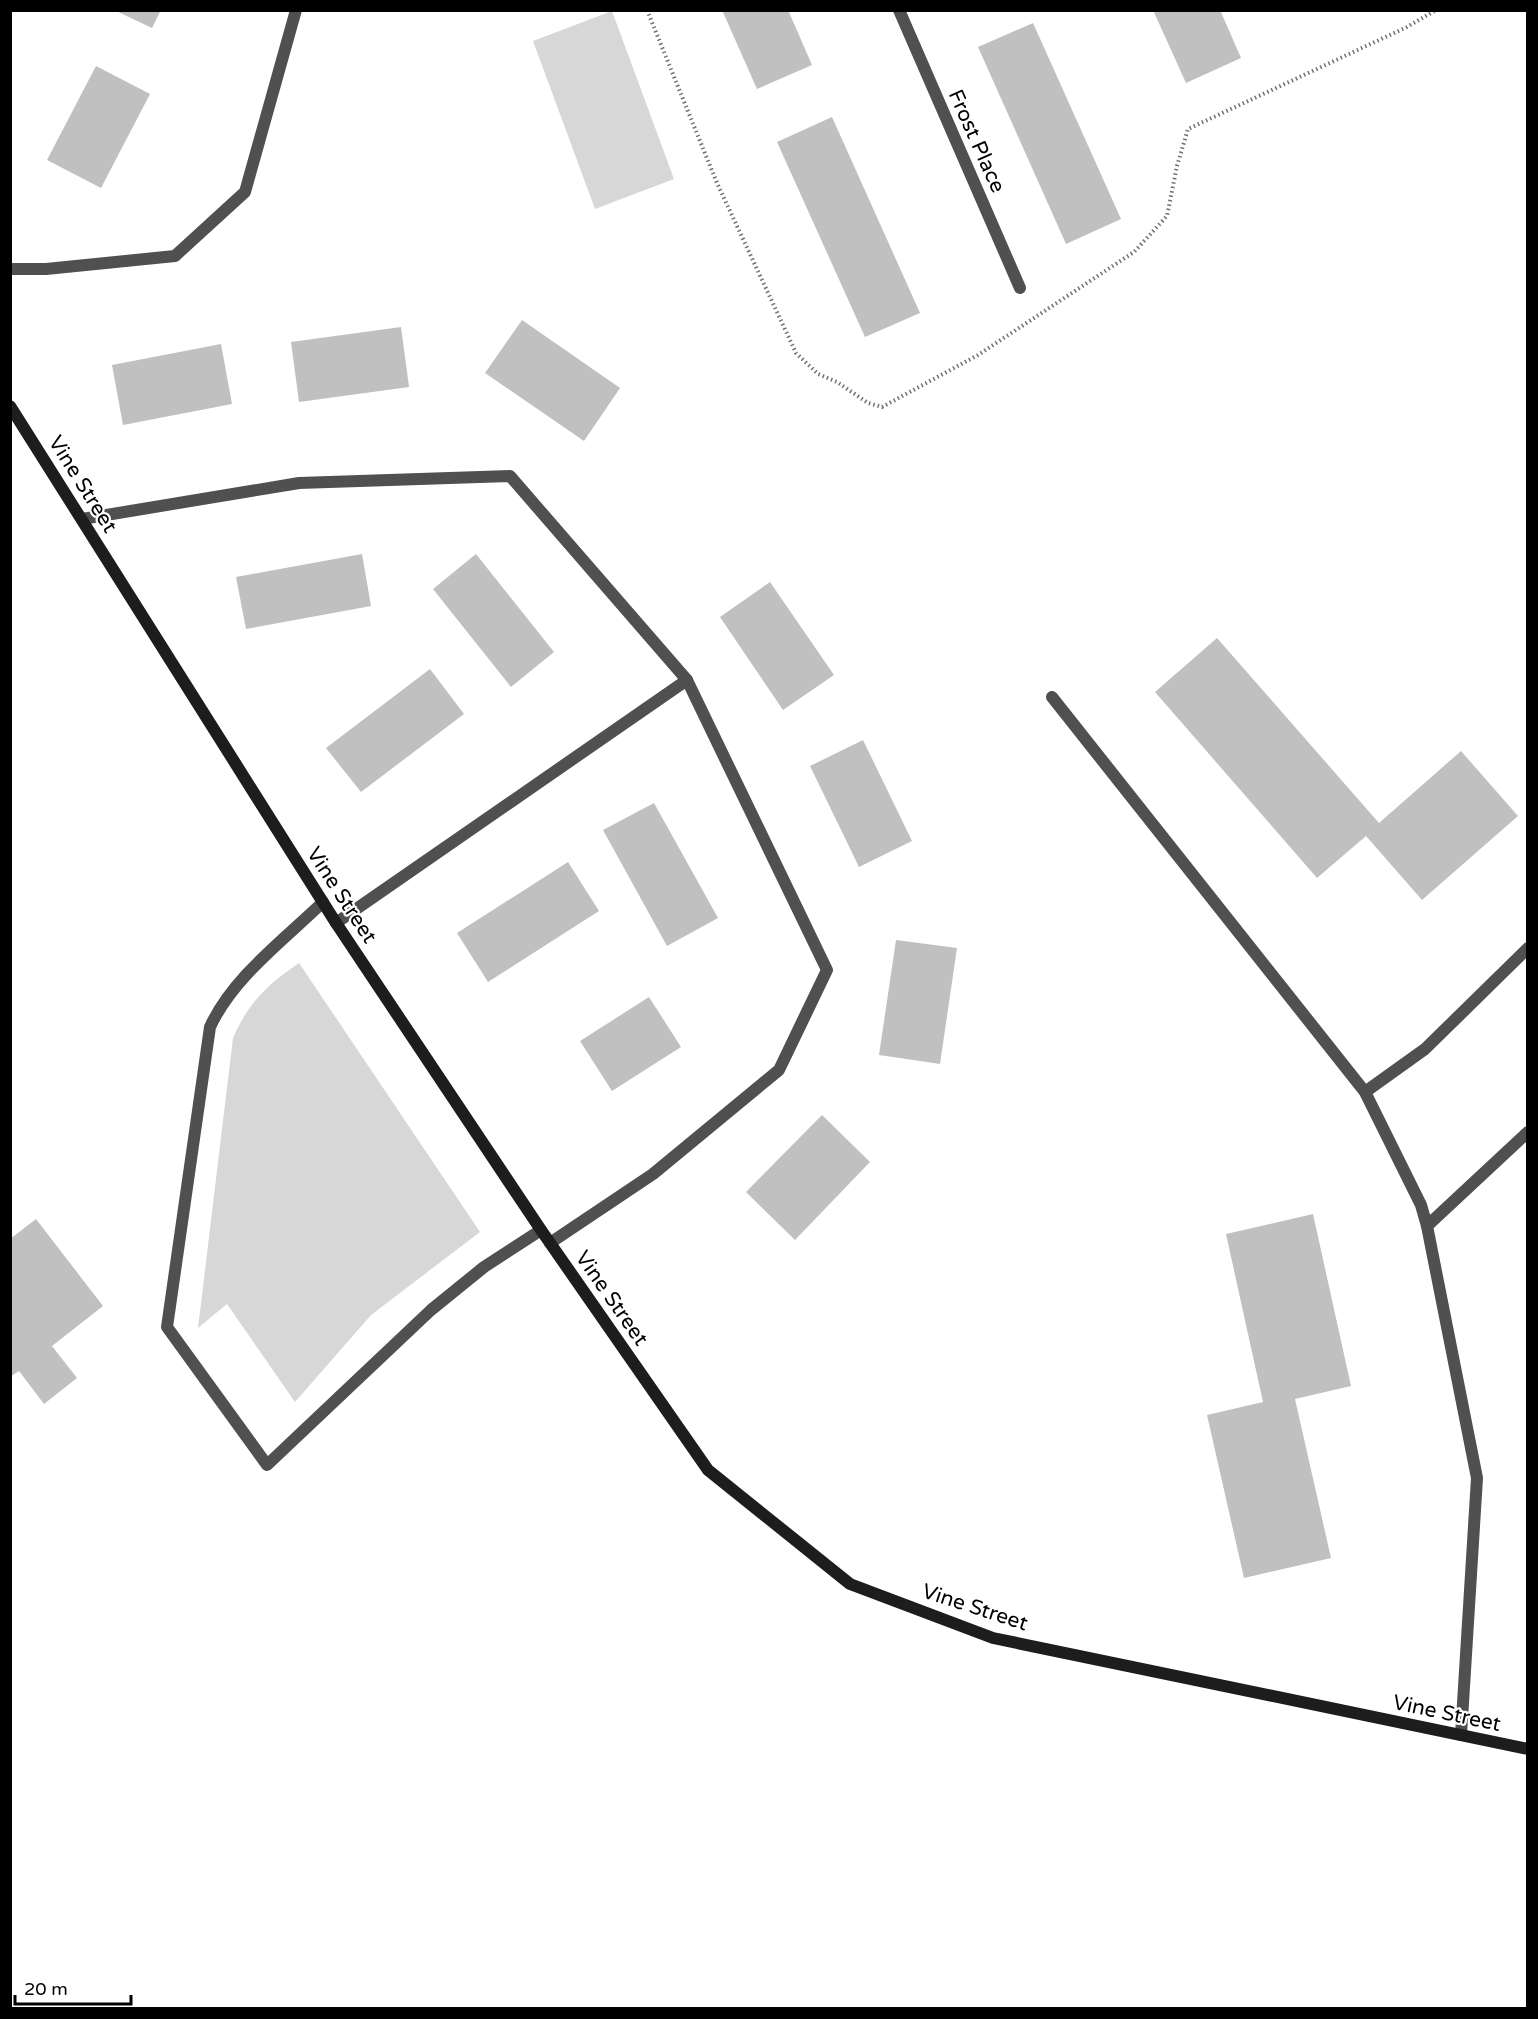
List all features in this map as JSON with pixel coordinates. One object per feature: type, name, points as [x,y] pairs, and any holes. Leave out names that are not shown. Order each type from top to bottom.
[{"type":"main road","name":"Vine Street","points":[[10,406],[336,923],[550,1243],[708,1470],[850,1584],[993,1638],[1527,1749]]},
{"type":"street","points":[[10,269],[46,268],[174,256],[244,192],[296,10]]},
{"type":"street","name":"Frost Place","points":[[899,10],[1020,288]]},
{"type":"street","points":[[82,519],[299,483],[510,476],[687,680],[827,970],[779,1070],[653,1174],[550,1243]]},
{"type":"street","points":[[336,923],[687,680]]},
{"type":"street","points":[[1052,697],[1365,1092],[1421,1205],[1477,1478],[1461,1735]]},
{"type":"street","points":[[323,902],[241,981],[218,1009],[210,1027],[167,1327],[267,1465],[431,1310],[484,1267],[542,1230]]},
{"type":"street","points":[[1365,1092],[1425,1049],[1527,948]]},
{"type":"street","points":[[1427,1226],[1527,1132]]},
{"type":"shaded area","points":[[612,11],[674,179],[595,209],[533,41]]},
{"type":"shaded area","points":[[299,963],[480,1232],[371,1315],[295,1402],[227,1304],[198,1328],[233,1038],[252,1005],[277,979]]},
{"type":"building","points":[[114,10],[161,10],[152,28]]},
{"type":"building","points":[[722,10],[788,10],[812,65],[757,89]]},
{"type":"building","points":[[1153,10],[1220,10],[1241,58],[1186,83]]},
{"type":"building","points":[[1033,23],[1121,219],[1066,244],[978,47]]},
{"type":"building","points":[[96,66],[150,94],[101,188],[47,160]]},
{"type":"building","points":[[832,117],[920,313],[865,337],[777,142]]},
{"type":"building","points":[[522,320],[620,388],[584,441],[485,373]]},
{"type":"building","points":[[401,327],[409,387],[299,402],[291,342]]},
{"type":"building","points":[[221,344],[232,404],[123,425],[112,365]]},
{"type":"building","points":[[362,554],[371,606],[246,629],[236,577]]},
{"type":"building","points":[[476,554],[554,652],[511,687],[433,589]]},
{"type":"building","points":[[770,582],[834,675],[783,710],[720,617]]},
{"type":"building","points":[[1217,638],[1379,823],[1461,751],[1518,816],[1422,900],[1366,836],[1317,878],[1155,692]]},
{"type":"building","points":[[430,669],[464,714],[361,792],[326,748]]},
{"type":"building","points":[[863,740],[912,841],[859,867],[810,766]]},
{"type":"building","points":[[654,803],[718,918],[667,946],[603,830]]},
{"type":"building","points":[[568,862],[599,911],[488,982],[457,933]]},
{"type":"building","points":[[896,940],[957,948],[940,1064],[879,1055]]},
{"type":"building","points":[[649,997],[681,1047],[612,1091],[580,1041]]},
{"type":"building","points":[[822,1115],[870,1162],[795,1240],[746,1192]]},
{"type":"building","points":[[1313,1214],[1351,1386],[1295,1399],[1331,1558],[1244,1578],[1207,1415],[1263,1402],[1226,1234]]},
{"type":"building","points":[[36,1219],[103,1306],[52,1346],[77,1378],[44,1404],[19,1371],[10,1377],[10,1239]]}]
